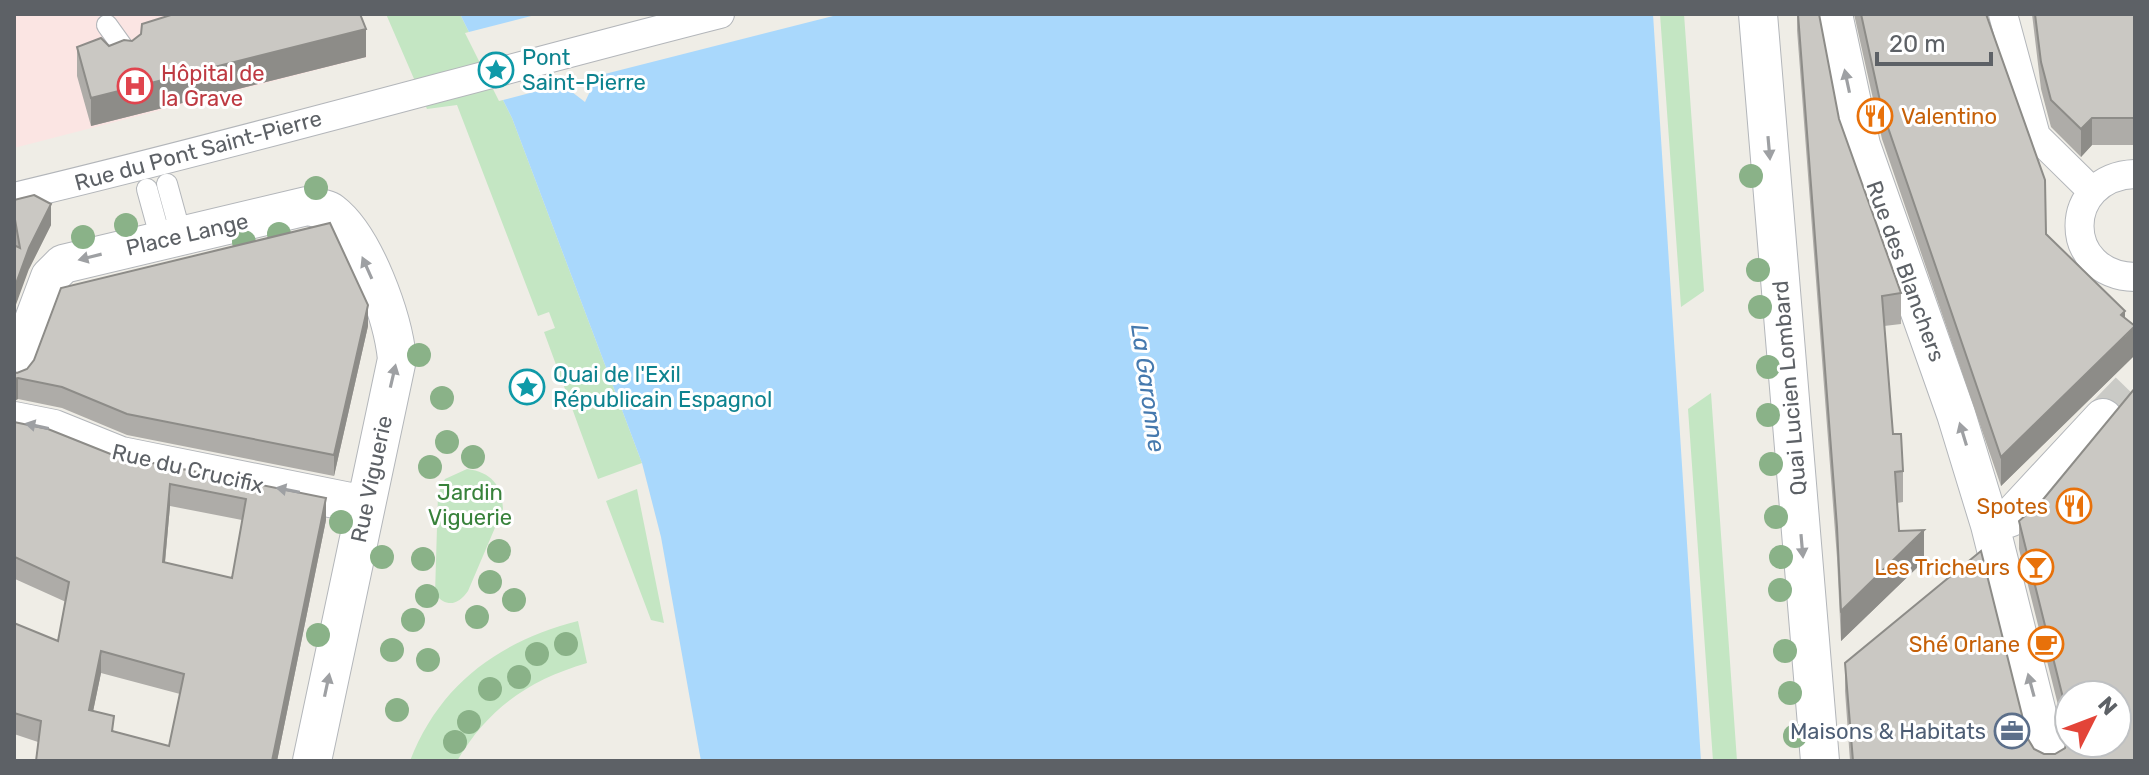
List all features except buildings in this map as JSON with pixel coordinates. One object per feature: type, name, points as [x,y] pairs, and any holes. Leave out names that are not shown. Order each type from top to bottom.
[{"type":"street","name":"Rue du Pont Saint-Pierre","points":[[14,197],[217,149],[382,100],[720,14]]},
{"type":"street","name":"Quai Lucien Lombard","points":[[1758,14],[1820,761]]},
{"type":"street","name":"Rue des Blanchers","points":[[1833,14],[1861,145],[1956,414],[1990,525],[2049,761]]},
{"type":"street","points":[[2003,14],[2036,136],[2092,191]]},
{"type":"street","points":[[2135,174],[2105,181],[2092,191],[2083,206],[2079,223],[2081,240],[2088,256],[2116,275],[2135,277]]},
{"type":"street","name":"Place Lange","points":[[14,373],[50,277],[63,264],[307,206],[330,210]]},
{"type":"street","name":"Rue Viguerie","points":[[312,761],[397,359],[394,332],[355,240],[330,210]]},
{"type":"street","points":[[1990,525],[2011,517],[2103,418]]},
{"type":"street","name":"Rue du Crucifix","points":[[14,421],[54,429],[121,456],[365,505]]},
{"type":"lane","points":[[157,187],[171,238]]},
{"type":"shaded area","name":"Hôpital de la Grave","points":[[14,14],[348,14],[367,57],[14,148]]},
{"type":"green space","points":[[386,14],[460,14],[512,118],[642,463],[598,479],[544,332],[555,328],[549,312],[538,316],[457,105],[427,109]]},
{"type":"green space","points":[[1660,14],[1684,14],[1704,291],[1681,307]]},
{"type":"green space","points":[[1711,393],[1737,761],[1713,761],[1688,409]]},
{"type":"green space","name":"Jardin Viguerie","points":[[467,469],[483,473],[494,481],[503,509],[468,591],[456,602],[448,603],[435,594],[438,494],[445,479]]},
{"type":"green space","points":[[637,489],[664,623],[651,620],[606,501]]},
{"type":"green space","points":[[578,621],[587,663],[547,678],[512,698],[482,726],[457,761],[410,761],[438,709],[476,669],[523,640]]},
{"type":"water","name":"La Garonne","points":[[460,14],[1653,14],[1701,761],[701,761],[661,537],[642,463],[512,118]]},
{"type":"pier","name":"Pont Saint-Pierre","points":[[539,14],[841,14],[589,78],[592,87],[585,102],[572,92],[568,83],[499,101],[465,33]]},
{"type":"tunnel","points":[[2103,418],[2135,385]]},
{"type":"place","name":"Pont Saint-Pierre","points":[[496,70]]},
{"type":"place","name":"Hôpital de la Grave","points":[[135,86]]},
{"type":"place","name":"Valentino","points":[[1875,116]]},
{"type":"place","name":"Quai de l'Exil Républicain Espagnol","points":[[527,387]]},
{"type":"place","name":"Spotes","points":[[2074,506]]},
{"type":"place","name":"Les Tricheurs","points":[[2036,567]]},
{"type":"place","name":"Shé Orlane","points":[[2046,644]]},
{"type":"place","name":"Maisons & Habitats","points":[[2012,731]]}]
